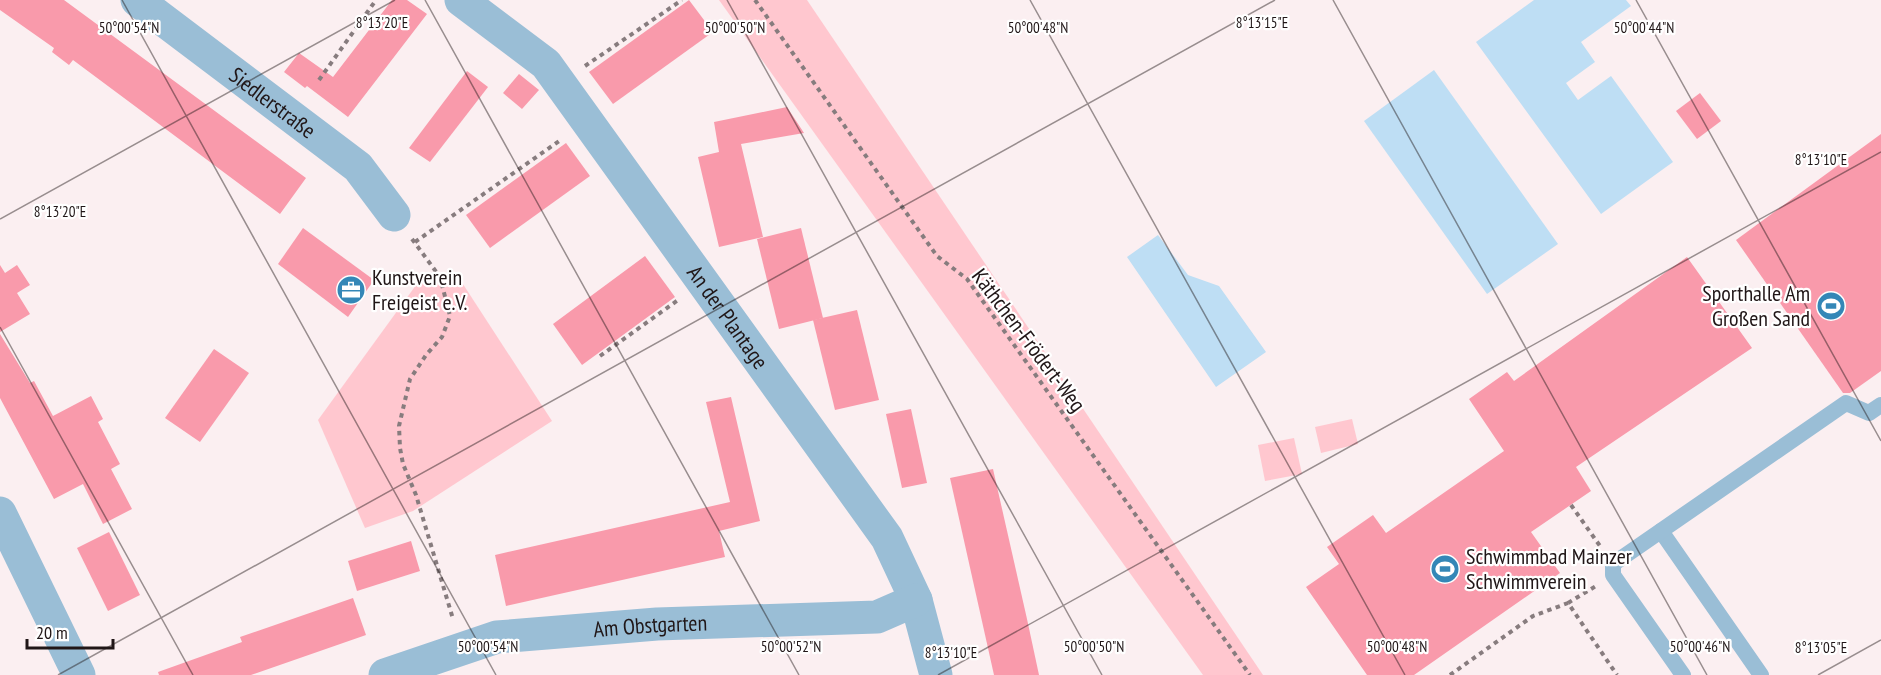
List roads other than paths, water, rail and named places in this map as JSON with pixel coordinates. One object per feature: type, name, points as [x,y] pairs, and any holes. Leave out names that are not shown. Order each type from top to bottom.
[{"type":"street","name":"Siedlerstraße","points":[[137,0],[358,166],[394,215]]},
{"type":"street","name":"An der Plantage","points":[[461,0],[546,64],[887,538],[916,600],[936,675]]},
{"type":"street","points":[[0,513],[79,675]]},
{"type":"street","name":"Am Obstgarten","points":[[385,675],[497,637],[657,624],[877,617],[916,600]]},
{"type":"lane","points":[[1683,675],[1613,575],[1613,564],[1846,403],[1869,413],[1881,405]]},
{"type":"lane","points":[[1661,531],[1761,675]]},
{"type":"lane","points":[[1605,580],[1669,675]]},
{"type":"water","points":[[1534,0],[1626,0],[1631,6],[1581,42],[1595,62],[1566,83],[1578,100],[1611,76],[1673,162],[1601,214],[1476,42]]},
{"type":"water","points":[[1434,70],[1558,244],[1487,294],[1364,121]]},
{"type":"water","points":[[1158,235],[1188,275],[1219,286],[1266,352],[1216,387],[1127,257]]},
{"type":"place","name":"Kunstverein Freigeist e.V.","points":[[351,290]]},
{"type":"place","name":"Sporthalle Am Großen Sand","points":[[1831,306]]},
{"type":"place","name":"Schwimmbad Mainzer Schwimmverein","points":[[1445,569]]}]
